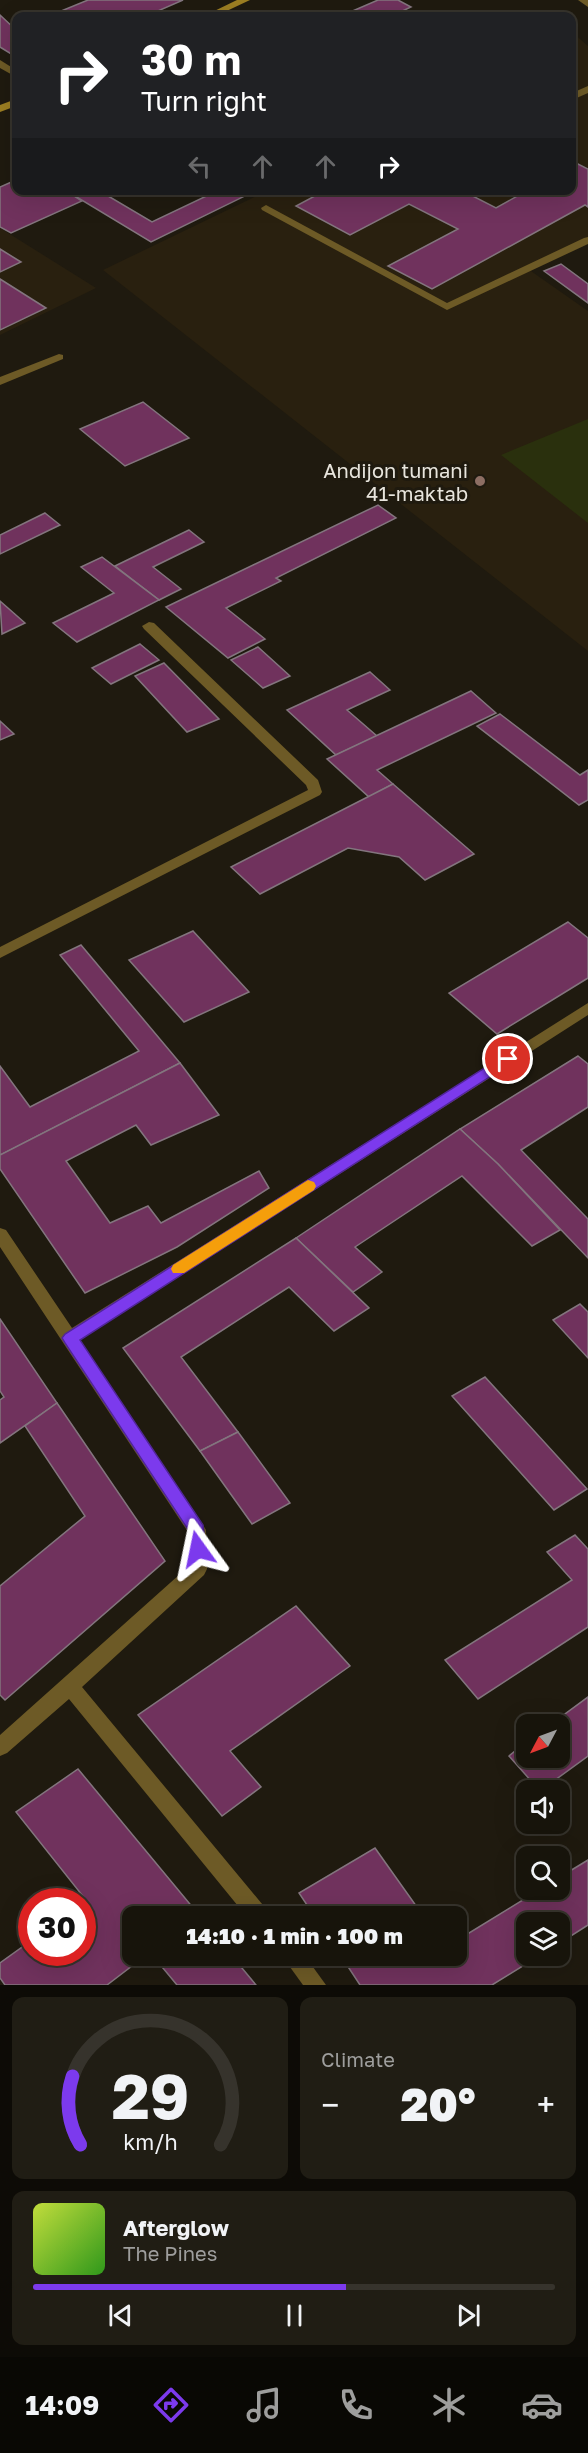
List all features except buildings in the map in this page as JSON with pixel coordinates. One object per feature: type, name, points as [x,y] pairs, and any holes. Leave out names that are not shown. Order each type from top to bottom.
[{"type":"main road","points":[[218,12],[245,0]]},
{"type":"street","points":[[583,0],[588,4]]},
{"type":"street","points":[[266,208],[447,307],[588,240]]},
{"type":"street","points":[[0,381],[59,357]]},
{"type":"street","points":[[0,953],[315,792],[313,783],[149,626]]},
{"type":"street","points":[[70,1338],[588,1008]]},
{"type":"street","points":[[0,1234],[197,1530],[198,1569],[0,1747]]},
{"type":"street","points":[[70,1686],[251,1906]]},
{"type":"street","points":[[300,1966],[316,1985]]},
{"type":"shaded area","name":"Andijon tumani 41-maktab","points":[[576,36],[588,46],[588,240],[528,269],[588,311],[588,651],[103,270],[259,195],[576,195]]},
{"type":"shaded area","points":[[0,228],[96,288],[0,335]]},
{"type":"green space","points":[[588,419],[588,523],[501,455]]},
{"type":"slow traffic","points":[[179,1269],[308,1186]]},
{"type":"place","name":"Andijon tumani 41-maktab","points":[[480,481]]},
{"type":"route","points":[[198,1549],[197,1530],[70,1338],[508,1059]]}]
